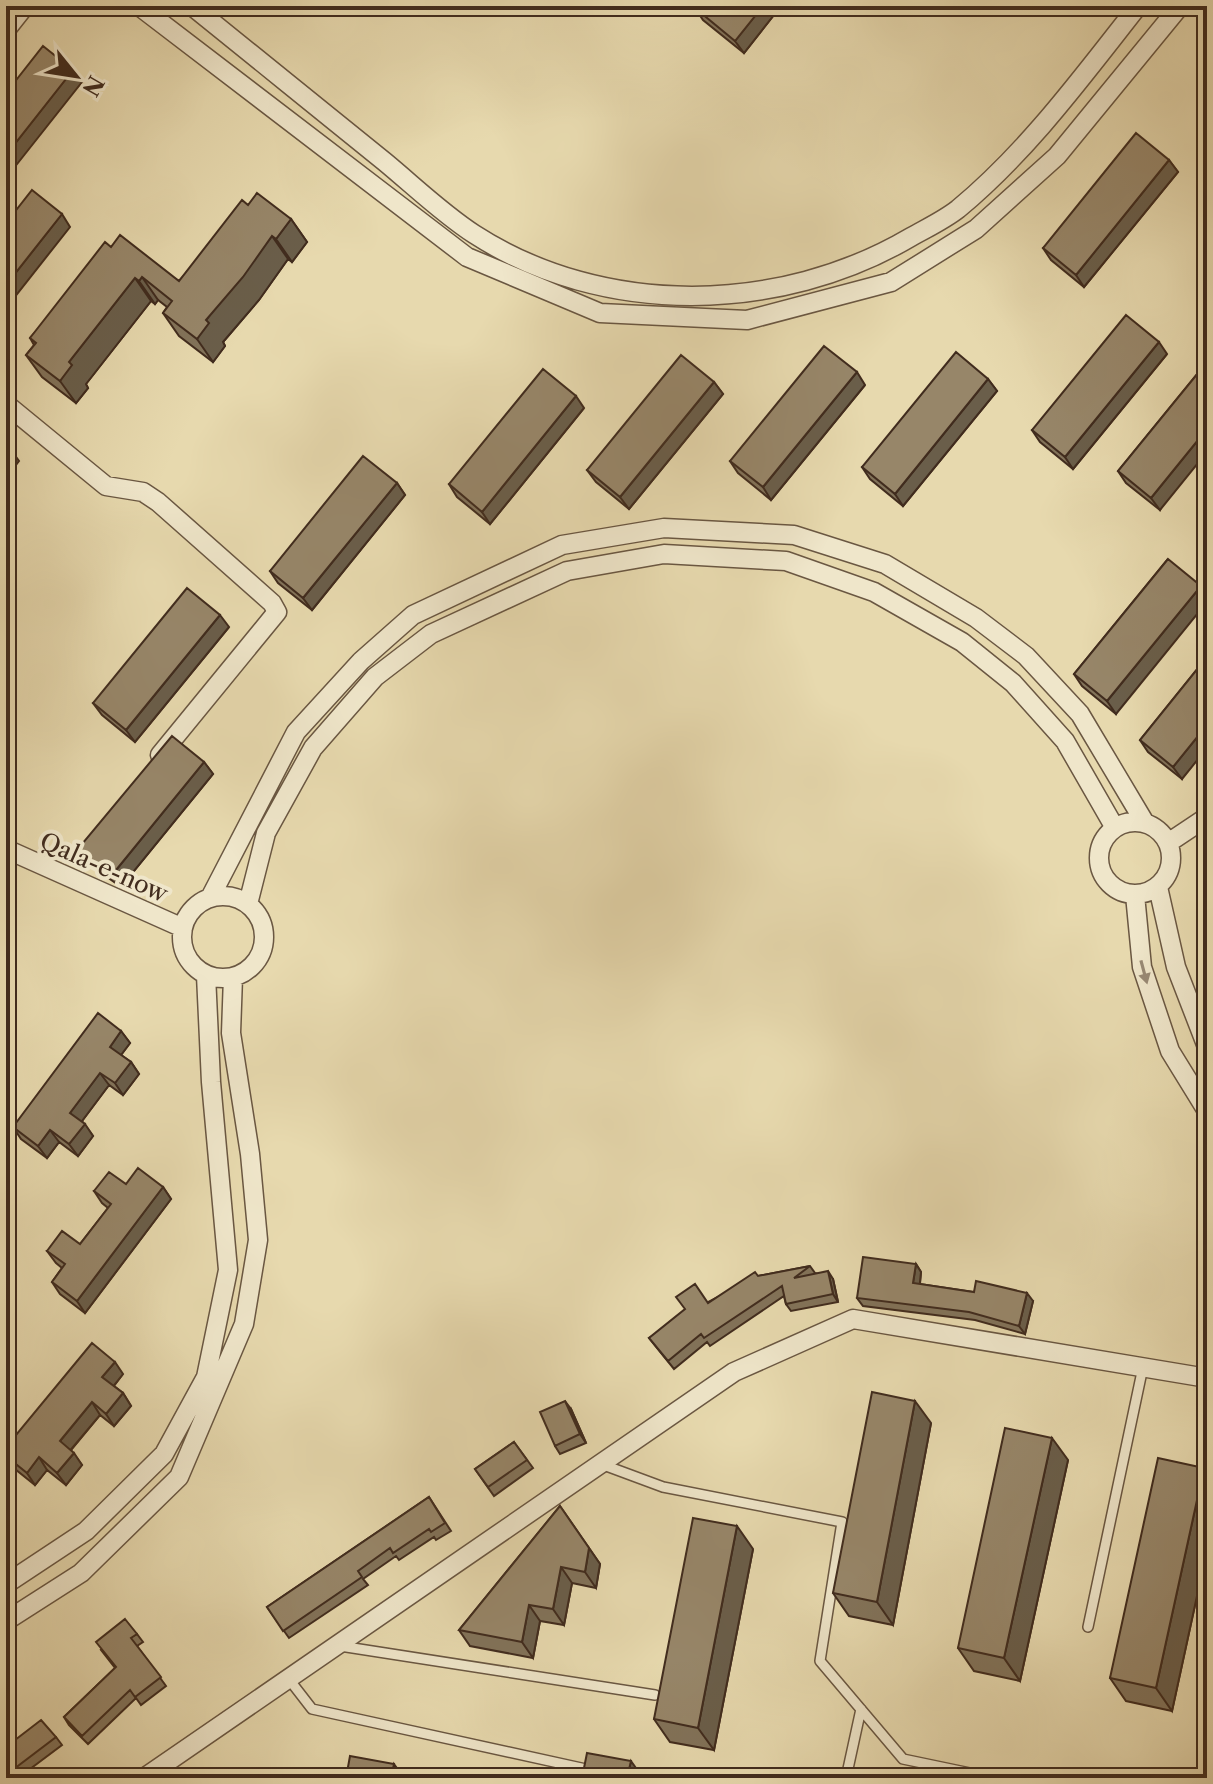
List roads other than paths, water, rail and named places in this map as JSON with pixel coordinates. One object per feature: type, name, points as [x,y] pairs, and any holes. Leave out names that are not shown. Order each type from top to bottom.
[{"type":"street","points":[[6,30],[25,6]]},
{"type":"street","points":[[139,6],[467,257],[600,313],[747,320],[891,282],[976,229],[1057,156],[1180,6]]},
{"type":"street","points":[[192,6],[474,234],[537,265],[601,288],[672,295],[737,295],[793,285],[877,257],[956,211],[1032,139],[1138,6]]},
{"type":"street","points":[[6,404],[106,486],[143,492],[158,502],[272,603],[277,612],[158,757]]},
{"type":"street","points":[[210,898],[296,732],[361,661],[413,615],[562,545],[664,528],[794,535],[885,564],[976,618],[1026,656],[1080,714],[1145,823]]},
{"type":"street","points":[[248,904],[266,833],[313,748],[375,677],[431,634],[567,571],[664,554],[786,561],[874,592],[962,642],[1013,683],[1065,741],[1115,828]]},
{"type":"street","points":[[1168,843],[1207,817]]},
{"type":"street","points":[[1135,821],[1145,823],[1163,834],[1168,843],[1170,867],[1158,887],[1135,895],[1113,887],[1100,869],[1100,846],[1115,828],[1135,821]]},
{"type":"street","name":"Qala-e-now","points":[[6,849],[183,928]]},
{"type":"street","points":[[1158,887],[1176,967],[1207,1047]]},
{"type":"street","points":[[1135,895],[1142,967],[1170,1051],[1207,1111]]},
{"type":"street","points":[[236,897],[248,904],[263,925],[262,951],[246,971],[233,977],[206,975],[186,955],[183,928],[198,905],[210,898],[236,897]]},
{"type":"street","points":[[6,1584],[86,1531],[164,1454],[206,1377],[228,1270],[211,1082],[206,975]]},
{"type":"street","points":[[6,1621],[81,1573],[179,1477],[244,1324],[258,1240],[250,1154],[231,1033],[233,977]]},
{"type":"street","points":[[144,1778],[734,1372],[853,1319],[1207,1378]]},
{"type":"lane","points":[[1088,1627],[1143,1367]]},
{"type":"lane","points":[[598,1463],[663,1487],[842,1522],[820,1661],[903,1759],[994,1778]]},
{"type":"lane","points":[[337,1645],[655,1695]]},
{"type":"lane","points":[[288,1678],[312,1709],[595,1771],[594,1778]]},
{"type":"lane","points":[[846,1778],[861,1709]]}]
